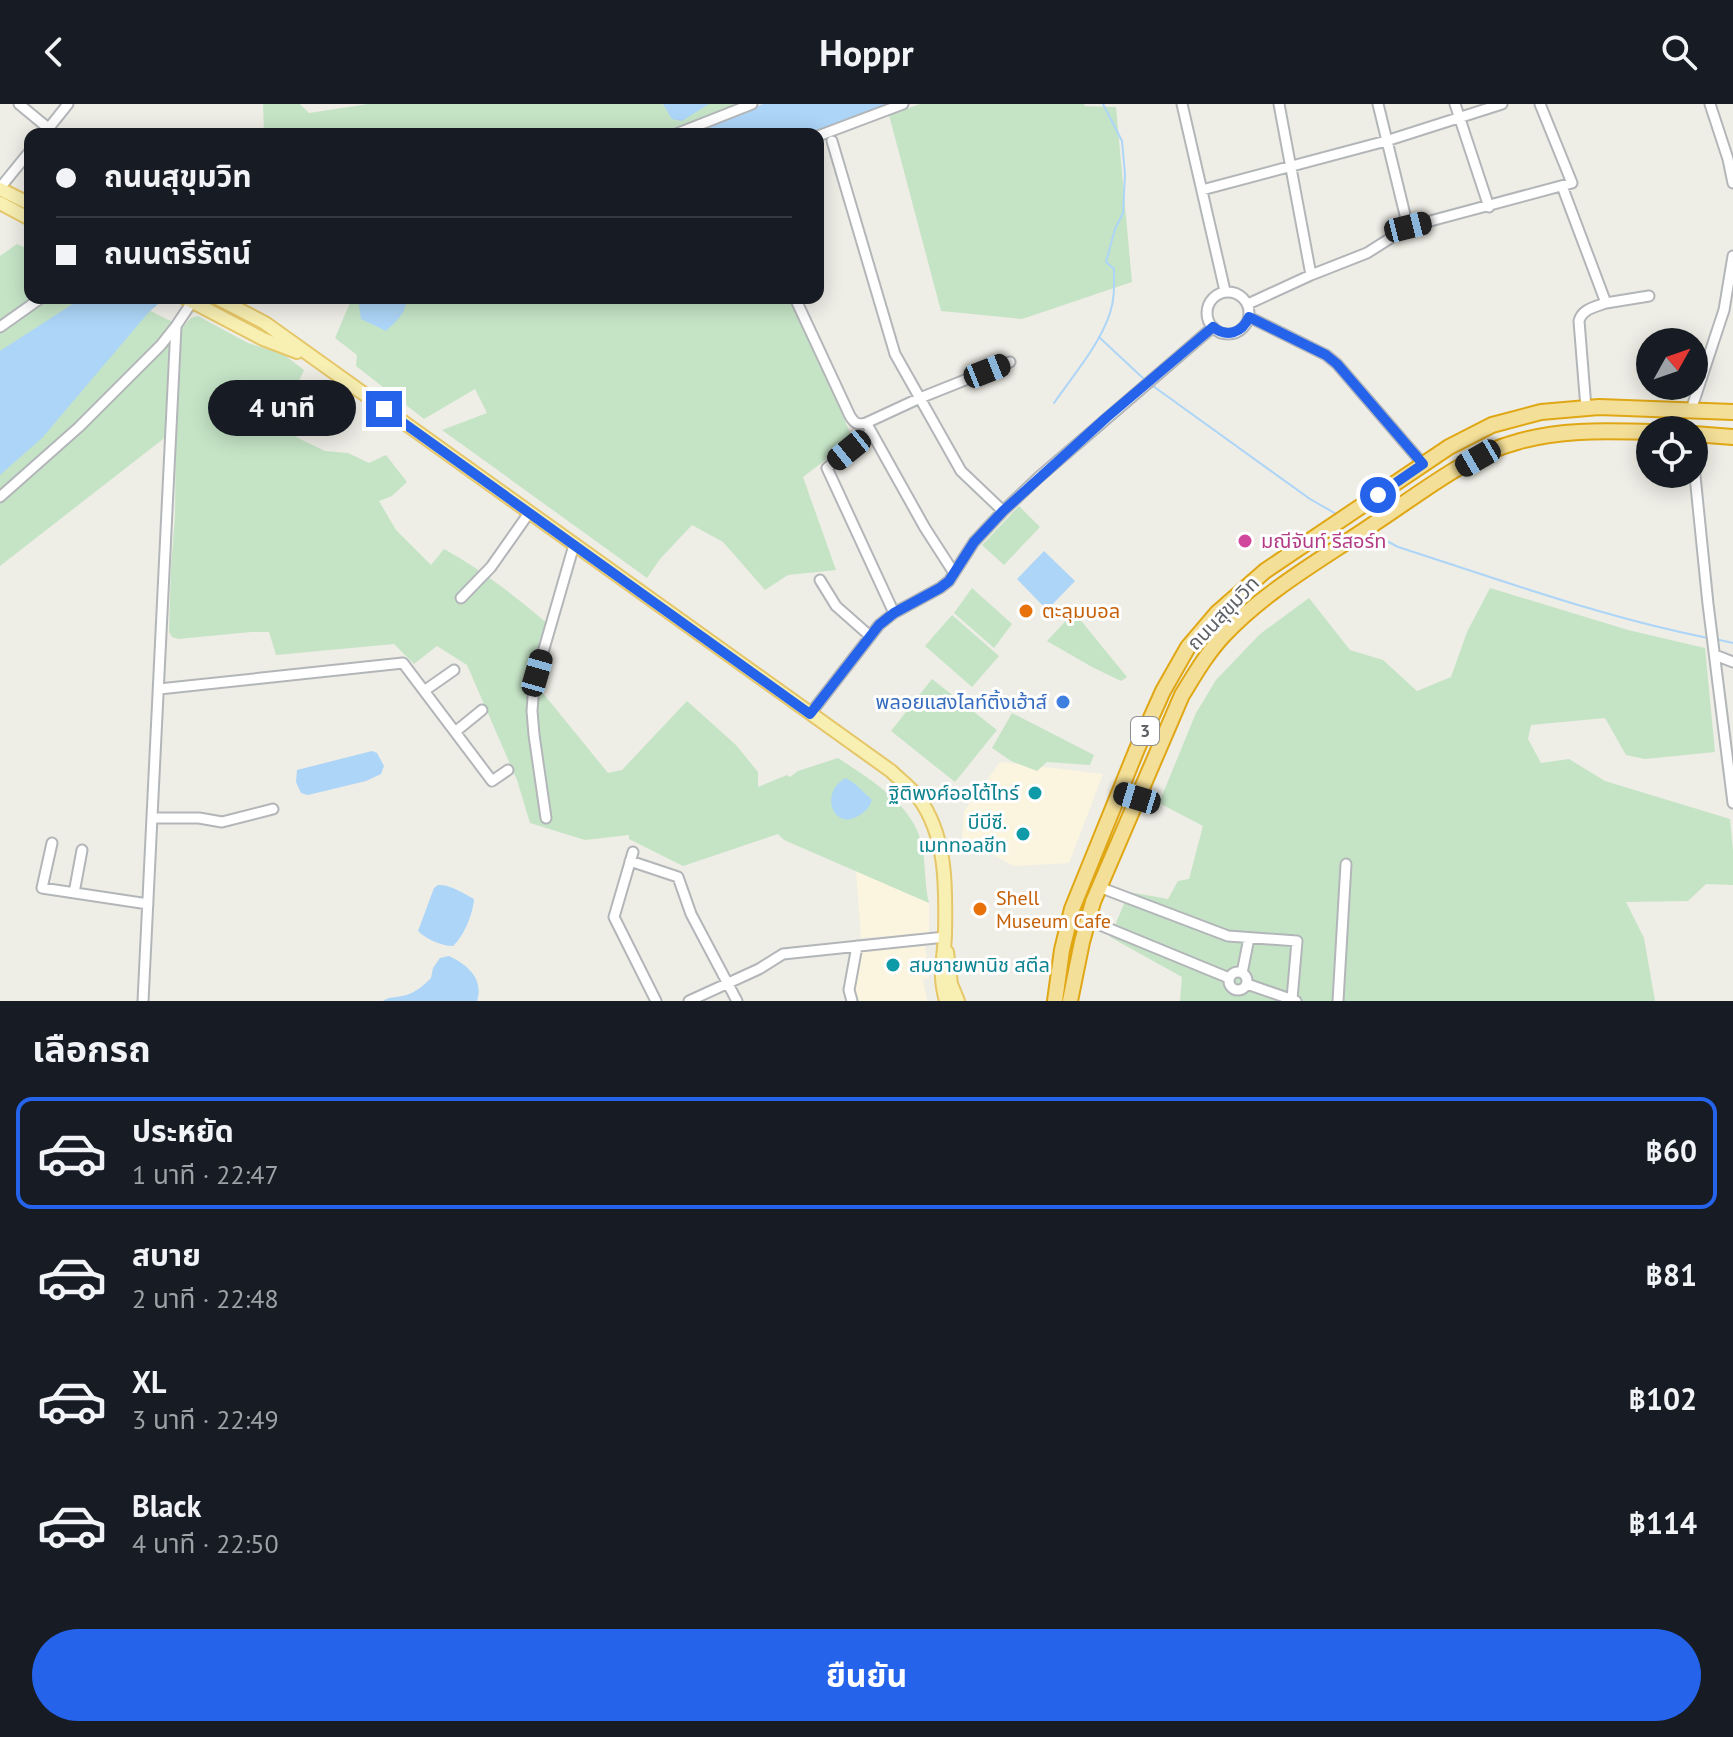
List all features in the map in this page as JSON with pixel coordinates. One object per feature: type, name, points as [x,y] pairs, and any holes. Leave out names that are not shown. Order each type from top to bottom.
[{"type":"highway","name":"ถนนสุขุมวิท","points":[[1059,1000],[1062,950],[1072,909],[1163,691],[1188,647],[1217,613],[1265,571],[1449,447],[1492,425],[1541,412],[1586,408],[1733,412]]},
{"type":"highway","name":"ถนนสุขุมวิท","points":[[1059,1000],[1099,887],[1182,695],[1223,636],[1284,584],[1466,465],[1514,442],[1553,433],[1636,431]]},
{"type":"highway","points":[[1708,435],[1733,437]]},
{"type":"highway","points":[[1120,793],[1137,798]]},
{"type":"main road","points":[[0,189],[24,201]]},
{"type":"main road","points":[[0,203],[24,216]]},
{"type":"main road","points":[[196,304],[263,339],[311,357]]},
{"type":"main road","points":[[229,304],[265,323],[891,771],[916,795],[931,819],[943,858],[945,937],[951,984],[958,1001]]},
{"type":"main road","points":[[945,937],[940,969],[946,1001]]},
{"type":"street","points":[[19,104],[43,128]]},
{"type":"street","points":[[48,128],[68,104]]},
{"type":"street","points":[[691,128],[752,104]]},
{"type":"street","points":[[824,134],[903,104]]},
{"type":"street","points":[[1182,104],[1225,291]]},
{"type":"street","points":[[1279,104],[1311,275]]},
{"type":"street","points":[[1378,104],[1408,227]]},
{"type":"street","points":[[1455,104],[1489,207]]},
{"type":"street","points":[[1202,190],[1386,141],[1502,104]]},
{"type":"street","points":[[1248,304],[1367,253],[1408,227],[1572,183],[1540,104]]},
{"type":"street","points":[[1710,104],[1731,158],[1733,183]]},
{"type":"street","points":[[832,141],[895,354],[961,471],[1003,511]]},
{"type":"street","points":[[0,189],[24,159]]},
{"type":"street","points":[[1562,186],[1606,303]]},
{"type":"street","points":[[1691,410],[1724,310],[1733,256]]},
{"type":"street","points":[[1225,291],[1240,295],[1248,304],[1249,317],[1240,331],[1226,334],[1213,327],[1208,307],[1212,299],[1225,291]]},
{"type":"street","points":[[1586,408],[1580,315],[1606,303],[1649,296]]},
{"type":"street","points":[[0,327],[33,304]]},
{"type":"street","points":[[0,497],[79,427],[161,345],[176,326],[186,304]]},
{"type":"street","points":[[798,304],[852,419],[858,425],[869,428],[954,573]]},
{"type":"street","points":[[1249,317],[1326,355],[1337,364],[1423,464]]},
{"type":"street","points":[[143,1001],[176,326]]},
{"type":"street","points":[[810,714],[879,625],[949,581],[974,542],[1003,511],[1213,327]]},
{"type":"street","points":[[894,613],[827,468],[869,428],[920,398],[1010,362]]},
{"type":"street","points":[[1696,488],[1733,803]]},
{"type":"street","points":[[461,598],[491,567],[529,513]]},
{"type":"street","points":[[546,818],[534,735],[533,697],[574,545]]},
{"type":"street","points":[[820,580],[836,606],[870,636]]},
{"type":"street","points":[[1715,655],[1733,662]]},
{"type":"street","points":[[159,689],[403,663],[492,781],[508,770]]},
{"type":"street","points":[[424,691],[454,670]]},
{"type":"street","points":[[455,732],[482,710]]},
{"type":"street","points":[[152,818],[199,818],[220,822],[273,809]]},
{"type":"street","points":[[52,843],[42,888],[148,904]]},
{"type":"street","points":[[74,893],[82,850]]},
{"type":"street","points":[[656,1001],[614,917],[631,856],[678,877],[691,914],[737,1001]]},
{"type":"street","points":[[1338,1001],[1346,864]]},
{"type":"street","points":[[1099,887],[1228,936],[1297,941],[1294,1000],[1247,984]]},
{"type":"street","points":[[1088,920],[1229,978]]},
{"type":"street","points":[[689,1001],[759,969],[783,954],[945,937]]},
{"type":"street","points":[[1242,973],[1249,938]]},
{"type":"street","points":[[852,1001],[849,990],[857,946]]},
{"type":"street","points":[[1233,973],[1242,973],[1246,977],[1247,984],[1236,996],[1229,978],[1233,973]]},
{"type":"shaded area","points":[[1000,762],[1103,774],[1069,863],[1014,866],[962,838],[964,811]]},
{"type":"shaded area","points":[[856,871],[929,903],[929,933],[861,938]]},
{"type":"shaded area","points":[[925,946],[929,978],[923,979],[927,1001],[857,1001],[853,987],[863,950]]},
{"type":"green space","points":[[263,104],[300,104],[309,113],[368,104],[740,104],[678,128],[264,128]]},
{"type":"green space","points":[[920,104],[1084,104],[1116,107],[1132,282],[1022,319],[941,311],[889,115]]},
{"type":"green space","points":[[17,244],[24,247],[24,304],[136,304],[183,327],[191,318],[198,316],[248,343],[283,354],[304,370],[281,421],[298,438],[325,451],[348,453],[369,463],[386,455],[407,482],[392,496],[379,501],[396,530],[431,565],[444,549],[498,584],[548,624],[535,676],[542,692],[608,773],[622,770],[687,701],[736,745],[758,772],[758,787],[838,758],[887,793],[916,827],[924,856],[929,903],[784,840],[778,834],[683,866],[629,839],[629,835],[585,840],[530,823],[517,780],[467,665],[437,646],[414,664],[394,644],[276,655],[269,632],[172,637],[169,632],[176,429],[0,566],[0,256]]},
{"type":"green space","points":[[349,304],[793,304],[853,439],[803,477],[836,570],[788,575],[765,590],[723,542],[692,525],[647,578],[442,430],[487,413],[475,389],[424,419],[356,366],[357,355],[335,338]]},
{"type":"green space","points":[[1019,506],[1040,527],[1004,565],[982,545]]},
{"type":"green space","points":[[972,588],[1012,624],[994,648],[954,613]]},
{"type":"green space","points":[[1490,588],[1628,630],[1705,648],[1715,752],[1645,759],[1626,755],[1605,718],[1531,725],[1528,739],[1541,763],[1569,759],[1605,781],[1730,819],[1733,885],[1706,884],[1688,901],[1626,902],[1644,938],[1655,1001],[1180,1001],[1182,977],[1110,937],[1129,892],[1168,899],[1178,881],[1189,879],[1203,826],[1159,803],[1196,713],[1216,680],[1260,634],[1309,598],[1350,650],[1383,660],[1417,691],[1451,677],[1467,632]]},
{"type":"green space","points":[[1074,612],[1127,677],[1121,681],[1047,641]]},
{"type":"green space","points":[[952,615],[999,656],[972,687],[925,646]]},
{"type":"green space","points":[[932,679],[997,730],[955,782],[891,731]]},
{"type":"green space","points":[[1012,713],[1094,755],[1090,765],[1047,762],[1037,771],[1011,761],[992,748]]},
{"type":"water","points":[[663,104],[709,104],[682,121],[672,119]]},
{"type":"water","points":[[763,104],[897,104],[824,131],[824,128],[704,128]]},
{"type":"water","points":[[73,304],[158,304],[42,438],[0,475],[0,351]]},
{"type":"water","points":[[359,304],[406,304],[400,316],[386,331],[361,319]]},
{"type":"water","points":[[1044,551],[1075,581],[1047,610],[1017,579]]},
{"type":"water","points":[[372,751],[377,753],[384,766],[381,774],[366,781],[308,795],[301,793],[296,782],[297,770]]},
{"type":"water","points":[[846,778],[872,800],[860,815],[842,819],[836,815],[831,800],[838,784]]},
{"type":"water","points":[[438,885],[474,899],[467,924],[453,946],[434,942],[418,931],[434,888]]},
{"type":"water","points":[[449,956],[473,974],[478,986],[477,1001],[383,1001],[418,989],[431,978],[440,958]]},
{"type":"waterway","points":[[1054,403],[1099,337],[1113,302],[1114,269],[1106,262],[1123,213],[1125,174],[1122,141],[1103,104]]},
{"type":"waterway","points":[[1099,337],[1145,380]]},
{"type":"waterway","points":[[1153,386],[1310,499],[1338,515]]},
{"type":"waterway","points":[[1372,533],[1398,547],[1552,597],[1629,620],[1708,638]]},
{"type":"waterway","points":[[1715,639],[1733,643]]},
{"type":"place","name":"มณีจันท์ รีสอร์ท","points":[[1245,541]]},
{"type":"place","name":"ตะลุมบอล","points":[[1026,611]]},
{"type":"place","name":"พลอยแสงไลท์ติ้งเฮ้าส์","points":[[1063,702]]},
{"type":"place","name":"ฐิติพงศ์ออโต้ไทร์","points":[[1035,793]]},
{"type":"place","name":"บีบีซี. เมททอลชีท","points":[[1023,834]]},
{"type":"place","name":"Shell Museum Cafe","points":[[980,909]]},
{"type":"place","name":"สมชายพานิช สตีล","points":[[893,965]]},
{"type":"route","points":[[384,409],[810,714],[879,625],[949,581],[974,542],[1003,511],[1213,327],[1226,334],[1233,333],[1246,325],[1249,317],[1326,355],[1337,364],[1423,464],[1378,495]]}]
